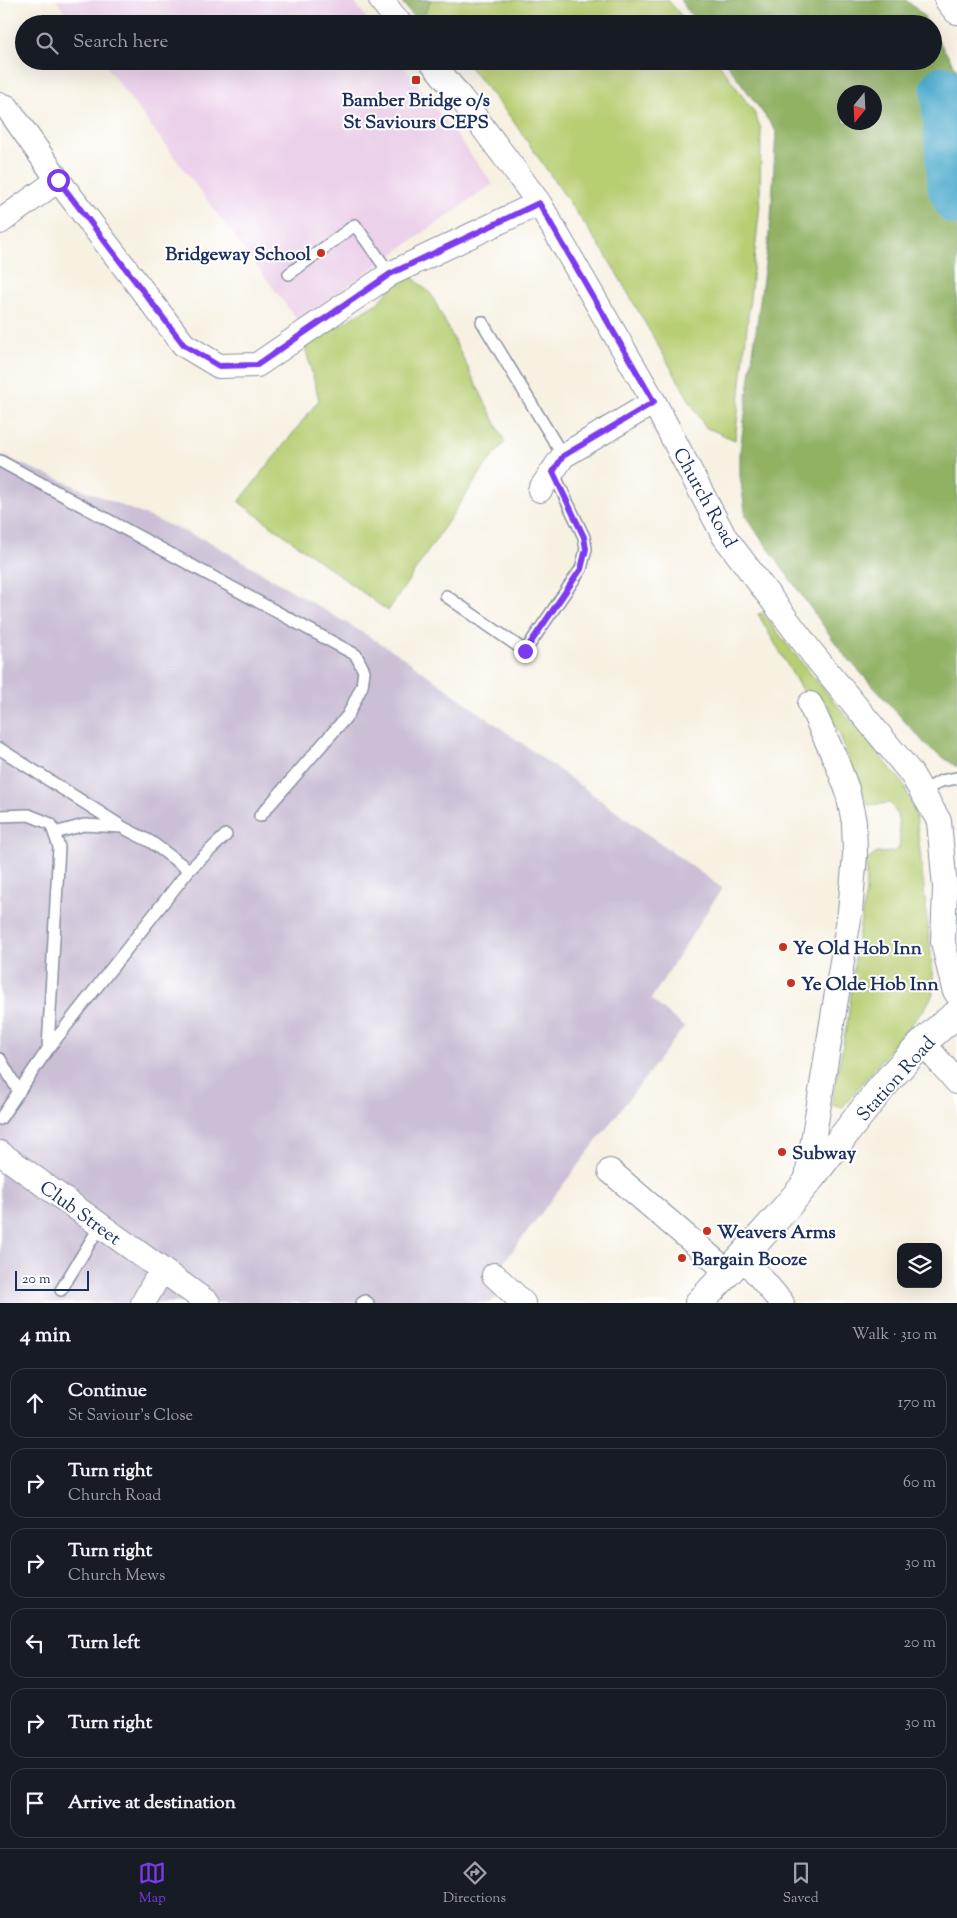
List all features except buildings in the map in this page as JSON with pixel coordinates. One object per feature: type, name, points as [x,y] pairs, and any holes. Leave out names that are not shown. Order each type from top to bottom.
[{"type":"main road","points":[[949,0],[957,10]]},
{"type":"main road","name":"Station Road","points":[[699,1303],[806,1184],[884,1086],[924,1043],[957,1014]]},
{"type":"street","points":[[380,0],[392,15]]},
{"type":"street","name":"Church Road","points":[[438,70],[539,203],[654,402],[724,536],[812,653],[911,773],[939,821],[950,859],[944,888],[944,942],[954,989],[957,994]]},
{"type":"street","points":[[0,105],[6,107],[58,180],[184,345],[219,366],[257,365],[390,274],[539,203]]},
{"type":"street","points":[[0,222],[58,180]]},
{"type":"street","points":[[552,473],[654,402]]},
{"type":"street","points":[[806,1184],[850,912],[855,855],[854,822],[847,789],[838,763],[810,704]]},
{"type":"street","points":[[924,1043],[957,1080]]},
{"type":"street","name":"Club Street","points":[[0,1154],[208,1303]]},
{"type":"street","points":[[610,1172],[735,1264],[782,1303]]},
{"type":"street","points":[[142,1303],[162,1271]]},
{"type":"street","points":[[494,1275],[512,1299]]},
{"type":"lane","points":[[289,274],[355,225],[390,274]]},
{"type":"lane","points":[[446,596],[525,651],[581,569],[586,549],[584,537],[482,322]]},
{"type":"lane","points":[[0,461],[356,655],[364,671],[362,686],[348,715],[260,816]]},
{"type":"lane","points":[[0,749],[122,827],[151,842],[189,870]]},
{"type":"lane","points":[[922,792],[941,781],[957,778]]},
{"type":"lane","points":[[0,816],[29,815],[51,824],[59,847],[48,1049]]},
{"type":"lane","points":[[55,833],[84,825],[122,827]]},
{"type":"lane","points":[[0,1119],[48,1049],[189,870],[226,836]]},
{"type":"lane","points":[[0,1059],[18,1092]]},
{"type":"lane","points":[[61,1290],[100,1226]]},
{"type":"lane","points":[[362,1303],[365,1301],[368,1303]]},
{"type":"shaded area","points":[[56,0],[353,0],[364,15],[67,15]]},
{"type":"shaded area","name":"Bridgeway School","points":[[109,70],[407,70],[493,184],[298,321]]},
{"type":"shaded area","points":[[0,455],[210,542],[397,653],[722,888],[651,999],[684,1027],[494,1275],[489,1286],[497,1295],[491,1303],[0,1303]]},
{"type":"green space","points":[[400,0],[431,0],[424,15],[412,15]]},
{"type":"green space","points":[[415,0],[668,0],[680,15],[428,15]]},
{"type":"green space","points":[[680,0],[906,0],[923,15],[691,15]]},
{"type":"green space","points":[[942,46],[957,70],[957,767],[928,747],[842,652],[746,517],[740,476],[740,451],[771,219],[776,131],[732,70],[942,70]]},
{"type":"green space","points":[[472,70],[724,70],[754,112],[761,129],[760,204],[735,440],[705,427],[606,255],[511,118]]},
{"type":"green space","points":[[412,277],[431,294],[505,442],[485,466],[388,611],[239,502],[319,400],[305,346],[379,302],[397,281]]},
{"type":"green space","points":[[762,613],[903,783],[916,815],[933,973],[933,994],[925,1008],[842,1108],[831,1105],[848,1019],[856,949],[866,892],[866,861],[877,853],[894,852],[899,848],[899,824],[896,812],[890,803],[868,805],[861,794],[840,735],[824,707],[807,699],[758,614]]},
{"type":"waterway","points":[[943,88],[950,187],[957,203]]},
{"type":"place","name":"Bamber Bridge o/s St Saviours CEPS","points":[[416,80]]},
{"type":"place","name":"Bridgeway School","points":[[321,253]]},
{"type":"place","name":"Ye Old Hob Inn","points":[[783,947]]},
{"type":"place","name":"Ye Olde Hob Inn","points":[[791,983]]},
{"type":"place","name":"Subway","points":[[782,1152]]},
{"type":"place","name":"Weavers Arms","points":[[707,1231]]},
{"type":"place","name":"Bargain Booze","points":[[682,1258]]},
{"type":"route","points":[[58,180],[184,345],[219,366],[257,365],[390,274],[539,203],[654,402],[563,456],[553,472],[584,537],[586,549],[581,569],[525,651]]}]
